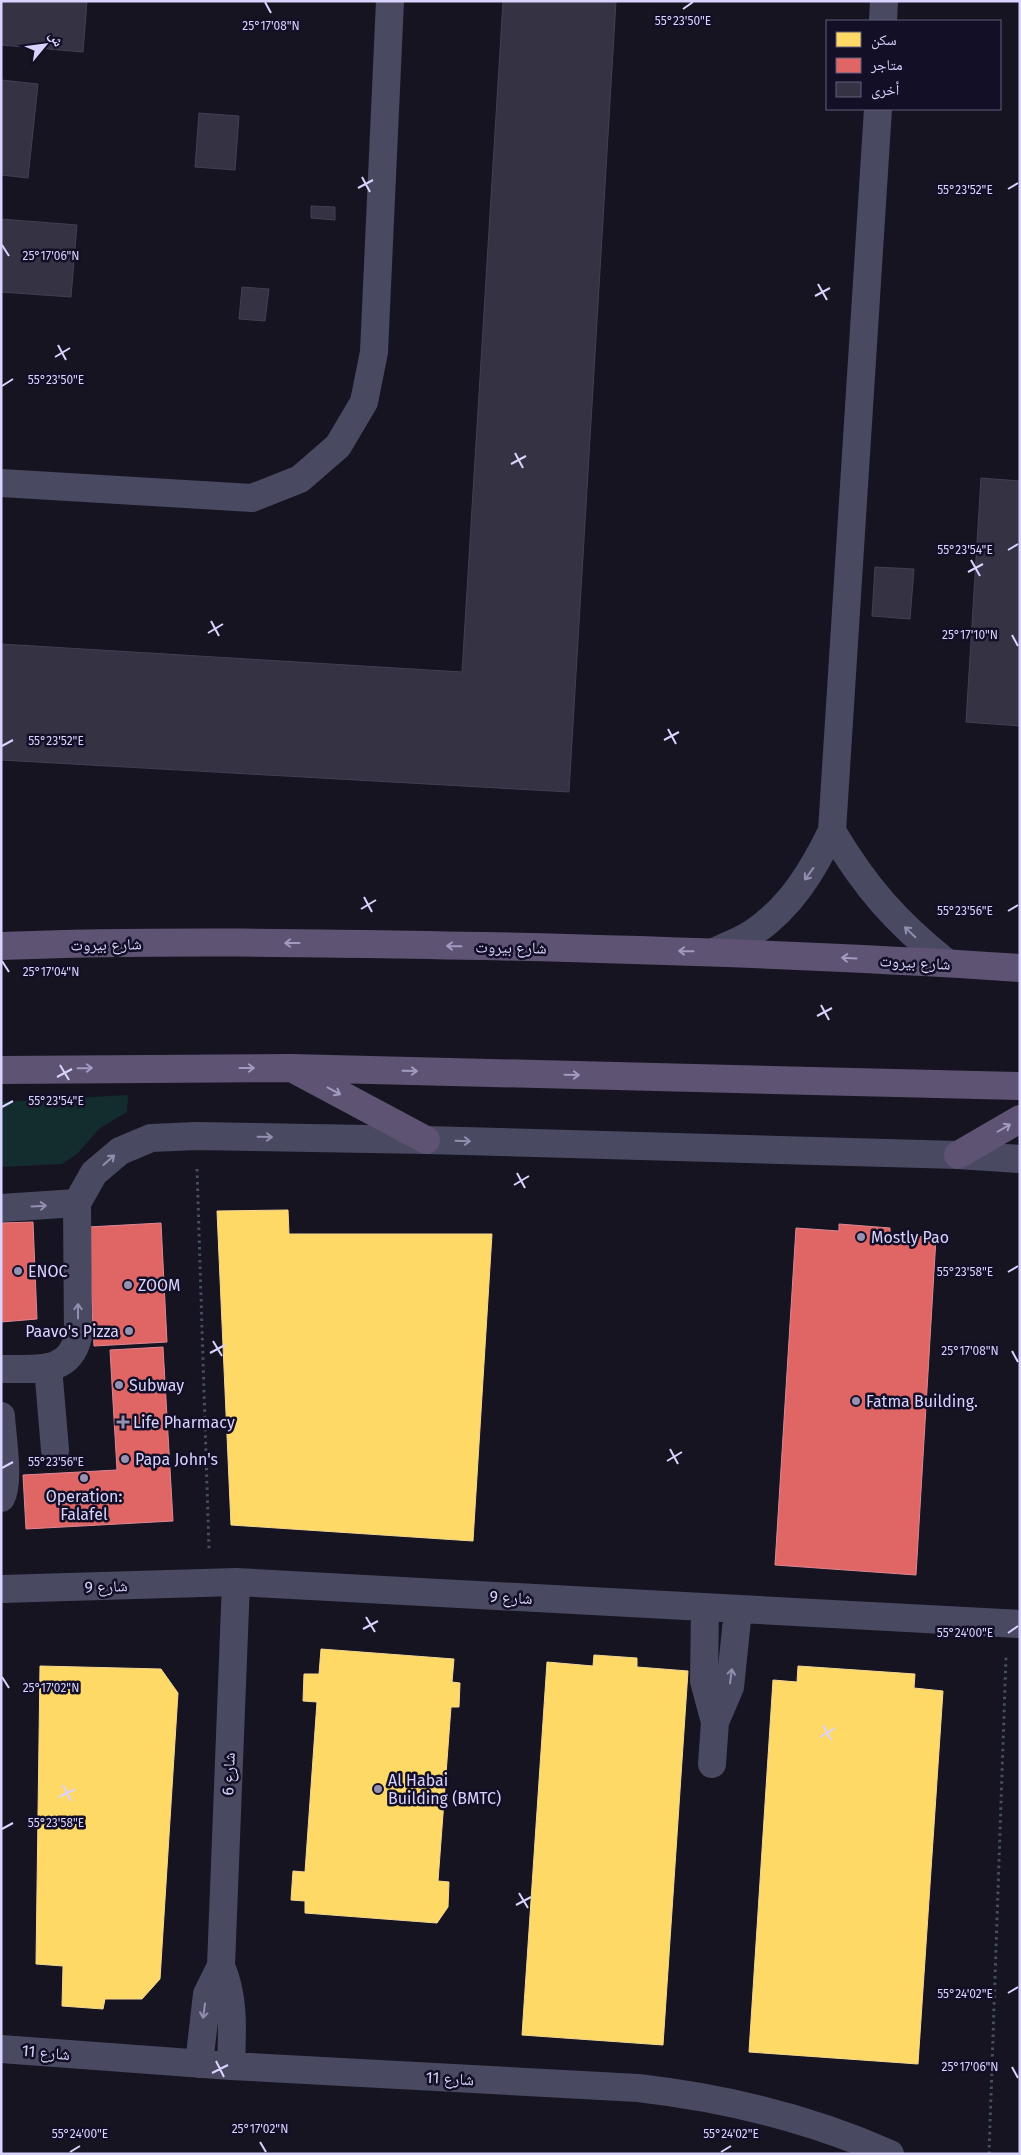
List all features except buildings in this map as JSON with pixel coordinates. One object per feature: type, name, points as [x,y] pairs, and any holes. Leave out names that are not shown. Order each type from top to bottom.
[{"type":"main road","name":"شارع بيروت","points":[[1,946],[198,943],[362,944],[716,951],[1020,968]]},
{"type":"main road","points":[[1,1070],[291,1068],[1020,1086]]},
{"type":"main road","points":[[291,1068],[426,1140]]},
{"type":"main road","points":[[958,1155],[1020,1119]]},
{"type":"street","points":[[1,483],[252,498],[300,479],[338,446],[364,402],[374,352],[390,1]]},
{"type":"street","points":[[883,20],[884,1]]},
{"type":"street","points":[[716,951],[754,932],[786,904],[813,869],[832,831],[878,110]]},
{"type":"street","points":[[832,831],[854,869],[882,904],[913,936],[947,963]]},
{"type":"street","points":[[1,1369],[48,1367],[60,1364],[69,1358],[75,1348],[78,1337],[77,1203],[94,1173],[120,1151],[151,1138],[196,1136],[426,1140],[958,1155],[1020,1159]]},
{"type":"street","points":[[1,1208],[77,1203]]},
{"type":"street","points":[[48,1367],[54,1450]]},
{"type":"street","points":[[1,1416],[5,1480],[4,1493],[1,1498]]},
{"type":"street","name":"شارع 9","points":[[1,1588],[223,1582],[1013,1624]]},
{"type":"street","name":"شارع 6","points":[[223,1582],[221,1966],[227,1981],[233,2012],[231,2066]]},
{"type":"street","points":[[705,1608],[704,1681],[715,1722],[712,1764]]},
{"type":"street","points":[[715,1722],[730,1687],[738,1610]]},
{"type":"street","name":"شارع 6","points":[[199,2064],[207,1994],[221,1966]]},
{"type":"street","name":"شارع 11","points":[[1,2048],[199,2064],[628,2088],[695,2095],[806,2121],[890,2154]]},
{"type":"path","points":[[196,1136],[223,1582]]},
{"type":"path","points":[[989,2154],[1013,1624]]},
{"type":"green space","points":[[128,1095],[127,1112],[100,1128],[77,1154],[62,1164],[1,1167],[1,1102]]},
{"type":"place","name":"Mostly Pao","points":[[861,1237]]},
{"type":"place","name":"ENOC","points":[[18,1271]]},
{"type":"place","name":"ZOOM","points":[[128,1285]]},
{"type":"place","name":"Paavo's Pizza","points":[[129,1331]]},
{"type":"place","name":"Subway","points":[[119,1385]]},
{"type":"place","name":"Fatma Building.","points":[[856,1401]]},
{"type":"place","name":"Life Pharmacy","points":[[123,1422]]},
{"type":"place","name":"Papa John's","points":[[125,1459]]},
{"type":"place","name":"Operation: Falafel","points":[[84,1478]]},
{"type":"place","name":"Al Habai Building (BMTC)","points":[[378,1789]]}]
